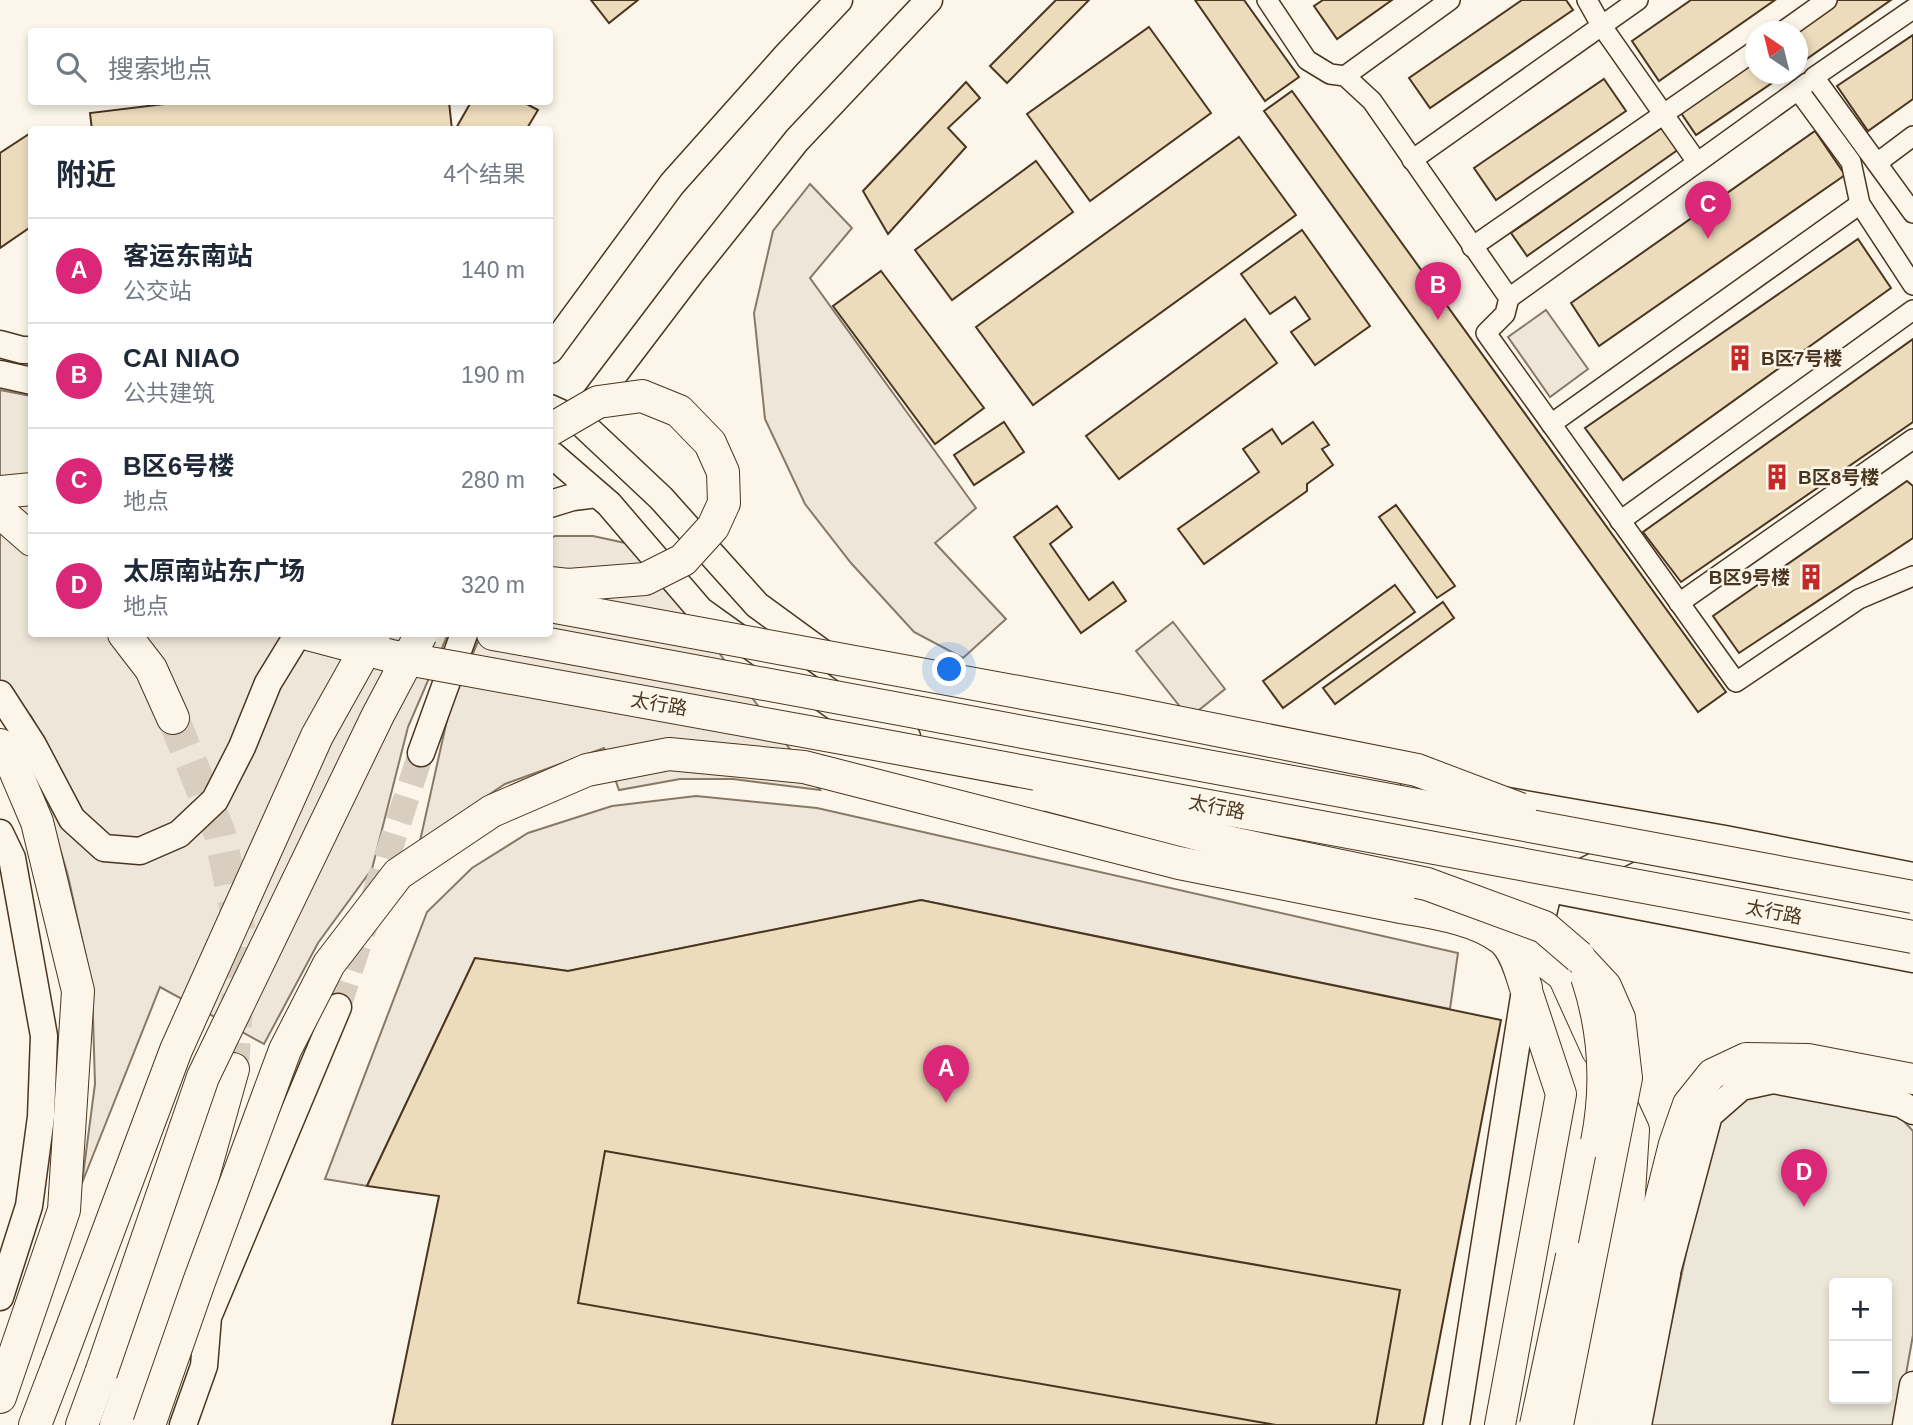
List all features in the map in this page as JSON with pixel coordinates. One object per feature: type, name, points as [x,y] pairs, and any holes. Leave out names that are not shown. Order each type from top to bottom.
[{"type":"highway","points":[[553,583],[568,585],[645,579],[683,560],[713,527],[724,503],[723,472],[710,443],[679,411],[642,396],[598,402],[556,444]]},
{"type":"highway","points":[[0,492],[28,489]]},
{"type":"highway","points":[[0,502],[28,513]]},
{"type":"highway","points":[[0,512],[28,536]]},
{"type":"highway","points":[[0,535],[28,546]]},
{"type":"highway","points":[[553,607],[1116,710],[1417,770],[1597,838]]},
{"type":"highway","points":[[126,637],[152,669],[173,719]]},
{"type":"highway","name":"太行路","points":[[319,637],[391,656],[1913,937]]},
{"type":"highway","points":[[35,1425],[176,1050],[317,736],[372,637]]},
{"type":"highway","points":[[82,1425],[203,1077],[378,715],[419,637]]},
{"type":"highway","name":"太行路","points":[[510,637],[1913,897]]},
{"type":"highway","points":[[875,744],[1046,795],[1195,833],[1427,884],[1544,927],[1579,957]]},
{"type":"highway","points":[[0,745],[11,761],[37,822],[78,991],[65,1210],[0,1397]]},
{"type":"highway","points":[[149,1425],[285,1050],[329,964],[398,874],[492,811],[587,770],[669,754],[804,767],[1178,863],[1461,919],[1503,939],[1519,967],[1526,988]]},
{"type":"highway","points":[[1401,907],[1549,889]]},
{"type":"highway","points":[[116,1425],[202,1180],[233,1069]]},
{"type":"main road","points":[[553,346],[670,181],[839,0]]},
{"type":"main road","points":[[556,444],[797,140],[929,0]]},
{"type":"main road","points":[[0,344],[28,350]]},
{"type":"main road","points":[[0,374],[28,380]]},
{"type":"main road","points":[[553,426],[556,444],[700,610],[859,724],[1210,824],[1913,959]]},
{"type":"main road","points":[[556,444],[661,498],[757,605],[853,676],[949,706],[1054,720],[1669,829],[1913,876]]},
{"type":"main road","points":[[553,503],[597,494]]},
{"type":"main road","points":[[0,694],[33,745],[72,819],[104,848],[140,851],[179,834],[215,800],[242,747],[268,683],[296,637]]},
{"type":"main road","points":[[421,753],[463,637]]},
{"type":"main road","points":[[1549,889],[1669,829]]},
{"type":"main road","points":[[0,833],[12,858],[44,1035],[41,1116],[29,1206],[0,1297]]},
{"type":"main road","points":[[1456,1425],[1526,988],[1549,889]]},
{"type":"main road","points":[[1499,937],[1534,954],[1563,976],[1634,1130],[1627,1241],[1631,1316]]},
{"type":"main road","points":[[1535,1425],[1600,1122],[1603,1050],[1595,1004],[1579,957]]},
{"type":"main road","points":[[1559,1425],[1627,1078],[1620,1018],[1606,986],[1579,957]]},
{"type":"main road","points":[[1500,1425],[1561,1094],[1526,988]]},
{"type":"main road","points":[[183,1425],[204,1366],[208,1317],[338,1007]]},
{"type":"main road","points":[[1611,1425],[1631,1316],[1674,1144],[1688,1104],[1712,1074],[1746,1058],[1808,1059],[1913,1079]]},
{"type":"main road","points":[[1638,1425],[1667,1272],[1709,1115],[1741,1087],[1773,1080],[1901,1104],[1913,1111]]},
{"type":"main road","points":[[1581,1425],[1630,1187]]},
{"type":"main road","points":[[1631,1316],[1667,1272]]},
{"type":"main road","points":[[1906,1425],[1913,1385]]},
{"type":"street","points":[[1267,0],[1307,61],[1330,74],[1345,76],[1372,101],[1509,298]]},
{"type":"street","points":[[1345,76],[1450,0]]},
{"type":"street","points":[[1587,0],[1601,25],[1697,162]]},
{"type":"street","points":[[1412,160],[1638,0]]},
{"type":"street","points":[[1797,21],[1827,0]]},
{"type":"street","points":[[1913,9],[1509,298],[1505,314],[1486,333],[1736,682],[1859,599],[1913,576]]},
{"type":"street","points":[[1472,247],[1745,57]]},
{"type":"street","points":[[1814,78],[1913,213]]},
{"type":"street","points":[[1798,90],[1851,162],[1860,204],[1913,285]]},
{"type":"street","points":[[1877,163],[1913,136]]},
{"type":"street","points":[[1550,424],[1860,204]]},
{"type":"street","points":[[1620,521],[1913,310]]},
{"type":"street","points":[[1679,603],[1913,439]]},
{"type":"shaded area","points":[[810,184],[852,228],[810,278],[976,508],[935,543],[1006,619],[963,658],[914,632],[851,563],[805,504],[765,419],[754,313],[773,231]]},
{"type":"shaded area","points":[[1546,310],[1588,369],[1550,397],[1508,337]]},
{"type":"shaded area","points":[[0,390],[28,395],[28,637],[447,637],[408,727],[372,869],[318,943],[264,1044],[160,987],[82,1183],[95,1084],[92,984],[68,876],[48,807],[71,792],[31,716],[0,682]]},
{"type":"shaded area","points":[[593,536],[653,549],[692,616],[820,790],[733,779],[680,779],[619,790],[604,748],[505,784],[420,841],[449,711],[480,637],[553,637],[553,537]]},
{"type":"shaded area","points":[[1173,622],[1225,689],[1189,718],[1136,651]]},
{"type":"shaded area","points":[[696,796],[817,808],[1458,953],[1450,1009],[921,900],[568,971],[475,958],[367,1186],[325,1179],[427,912],[472,868],[528,833],[612,806]]},
{"type":"shaded area","points":[[1764,1091],[1875,1106],[1901,1118],[1913,1131],[1913,1335],[1897,1425],[1650,1425],[1713,1125],[1739,1102]]},
{"type":"building","points":[[591,0],[638,0],[609,23]]},
{"type":"building","points":[[1056,0],[1089,0],[1007,83],[990,66]]},
{"type":"building","points":[[1195,0],[1244,0],[1299,77],[1265,101]]},
{"type":"building","points":[[1323,0],[1392,0],[1337,39],[1314,6]]},
{"type":"building","points":[[1522,0],[1566,0],[1573,10],[1430,108],[1409,78]]},
{"type":"building","points":[[1691,0],[1775,0],[1659,81],[1632,41]]},
{"type":"building","points":[[1837,0],[1891,0],[1808,58],[1807,21]]},
{"type":"building","points":[[1149,27],[1211,113],[1090,201],[1027,114]]},
{"type":"building","points":[[1913,35],[1913,99],[1868,131],[1837,86]]},
{"type":"building","points":[[1745,65],[1745,84],[1770,84],[1696,135],[1679,110]]},
{"type":"building","points":[[1604,79],[1626,111],[1496,200],[1474,168]]},
{"type":"building","points":[[966,82],[980,98],[948,128],[966,147],[888,234],[863,191]]},
{"type":"building","points":[[1292,91],[1726,692],[1698,712],[1264,111]]},
{"type":"building","points":[[156,105],[449,105],[452,126],[92,126],[90,113]]},
{"type":"building","points":[[469,105],[529,105],[538,110],[528,126],[457,126]]},
{"type":"building","points":[[1663,127],[1679,149],[1527,256],[1511,233]]},
{"type":"building","points":[[1815,131],[1845,175],[1599,346],[1571,303]]},
{"type":"building","points":[[28,135],[28,229],[0,248],[0,153]]},
{"type":"building","points":[[1239,137],[1296,215],[1033,405],[976,327]]},
{"type":"building","points":[[1036,161],[1073,212],[952,300],[915,250]]},
{"type":"building","points":[[1302,230],[1370,326],[1315,365],[1291,332],[1310,319],[1295,297],[1270,314],[1241,274]]},
{"type":"building","name":"B区7号楼","points":[[1858,239],[1891,288],[1623,480],[1585,428]]},
{"type":"building","points":[[881,271],[984,408],[935,444],[833,306]]},
{"type":"building","points":[[1245,319],[1277,363],[1119,479],[1086,436]]},
{"type":"building","name":"B区8号楼","points":[[1913,339],[1913,422],[1681,582],[1643,532]]},
{"type":"building","points":[[1004,422],[1024,452],[974,485],[954,455]]},
{"type":"building","points":[[1313,422],[1329,445],[1322,449],[1333,465],[1307,484],[1307,491],[1204,564],[1178,529],[1259,472],[1243,449],[1272,429],[1282,444]]},
{"type":"building","name":"B区9号楼","points":[[1907,481],[1913,486],[1913,538],[1739,653],[1713,616]]},
{"type":"building","points":[[1396,505],[1455,586],[1437,598],[1379,517]]},
{"type":"building","points":[[1057,506],[1072,527],[1050,544],[1089,600],[1113,582],[1126,601],[1081,633],[1014,537]]},
{"type":"building","points":[[1395,585],[1415,612],[1283,708],[1263,681]]},
{"type":"building","points":[[1443,602],[1454,618],[1335,704],[1323,688]]},
{"type":"building","points":[[921,900],[1501,1020],[1423,1425],[392,1425],[439,1196],[367,1186],[475,958],[568,971]]},
{"type":"building","points":[[605,1151],[1400,1290],[1376,1425],[1276,1425],[578,1303]]},
{"type":"tunnel","points":[[173,718],[220,834],[241,938],[233,1069]]},
{"type":"tunnel","points":[[338,1007],[421,753]]},
{"type":"place","name":"B区6号楼","points":[[1708,239]]},
{"type":"place","name":"CAI NIAO","points":[[1438,320]]},
{"type":"place","name":"B区7号楼","points":[[1740,358]]},
{"type":"place","name":"B区8号楼","points":[[1777,477]]},
{"type":"place","name":"B区9号楼","points":[[1811,577]]},
{"type":"place","name":"客运东南站","points":[[946,1103]]},
{"type":"place","name":"太原南站东广场","points":[[1804,1207]]}]
